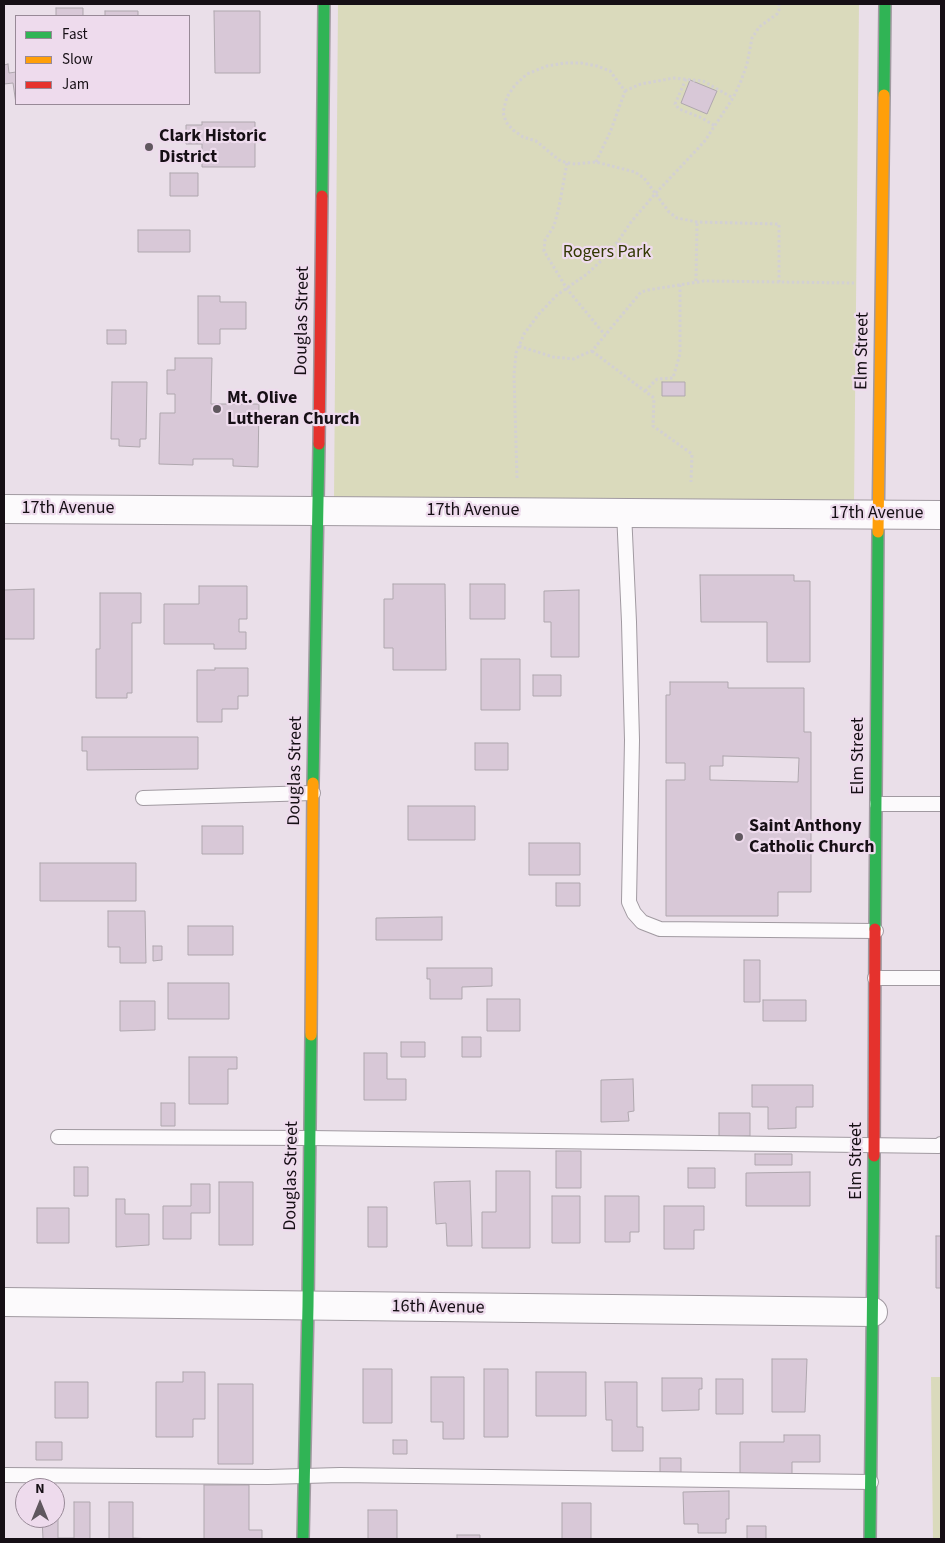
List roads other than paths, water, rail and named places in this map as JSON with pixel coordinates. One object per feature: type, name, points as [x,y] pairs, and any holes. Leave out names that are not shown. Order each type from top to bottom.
[{"type":"street","name":"Douglas Street","points":[[303,1539],[308,1306],[324,4]]},
{"type":"street","name":"Elm Street","points":[[870,1539],[878,514],[885,4]]},
{"type":"street","name":"17th Avenue","points":[[4,509],[941,514]]},
{"type":"street","name":"16th Avenue","points":[[4,1302],[873,1312]]},
{"type":"lane","points":[[624,512],[632,740],[630,902],[634,913],[642,922],[660,930],[876,931]]},
{"type":"lane","points":[[143,798],[313,793]]},
{"type":"lane","points":[[877,804],[941,804]]},
{"type":"lane","points":[[875,978],[941,978]]},
{"type":"lane","points":[[58,1137],[310,1138],[939,1146],[941,1144]]},
{"type":"lane","points":[[4,1475],[268,1477],[340,1475],[871,1482]]},
{"type":"place","name":"Clark Historic District","points":[[149,147]]},
{"type":"place","name":"Mt. Olive Lutheran Church","points":[[217,409]]},
{"type":"place","name":"Saint Anthony Catholic Church","points":[[739,837]]},
{"type":"park label","name":"Rogers Park","points":[[607,253]]}]
